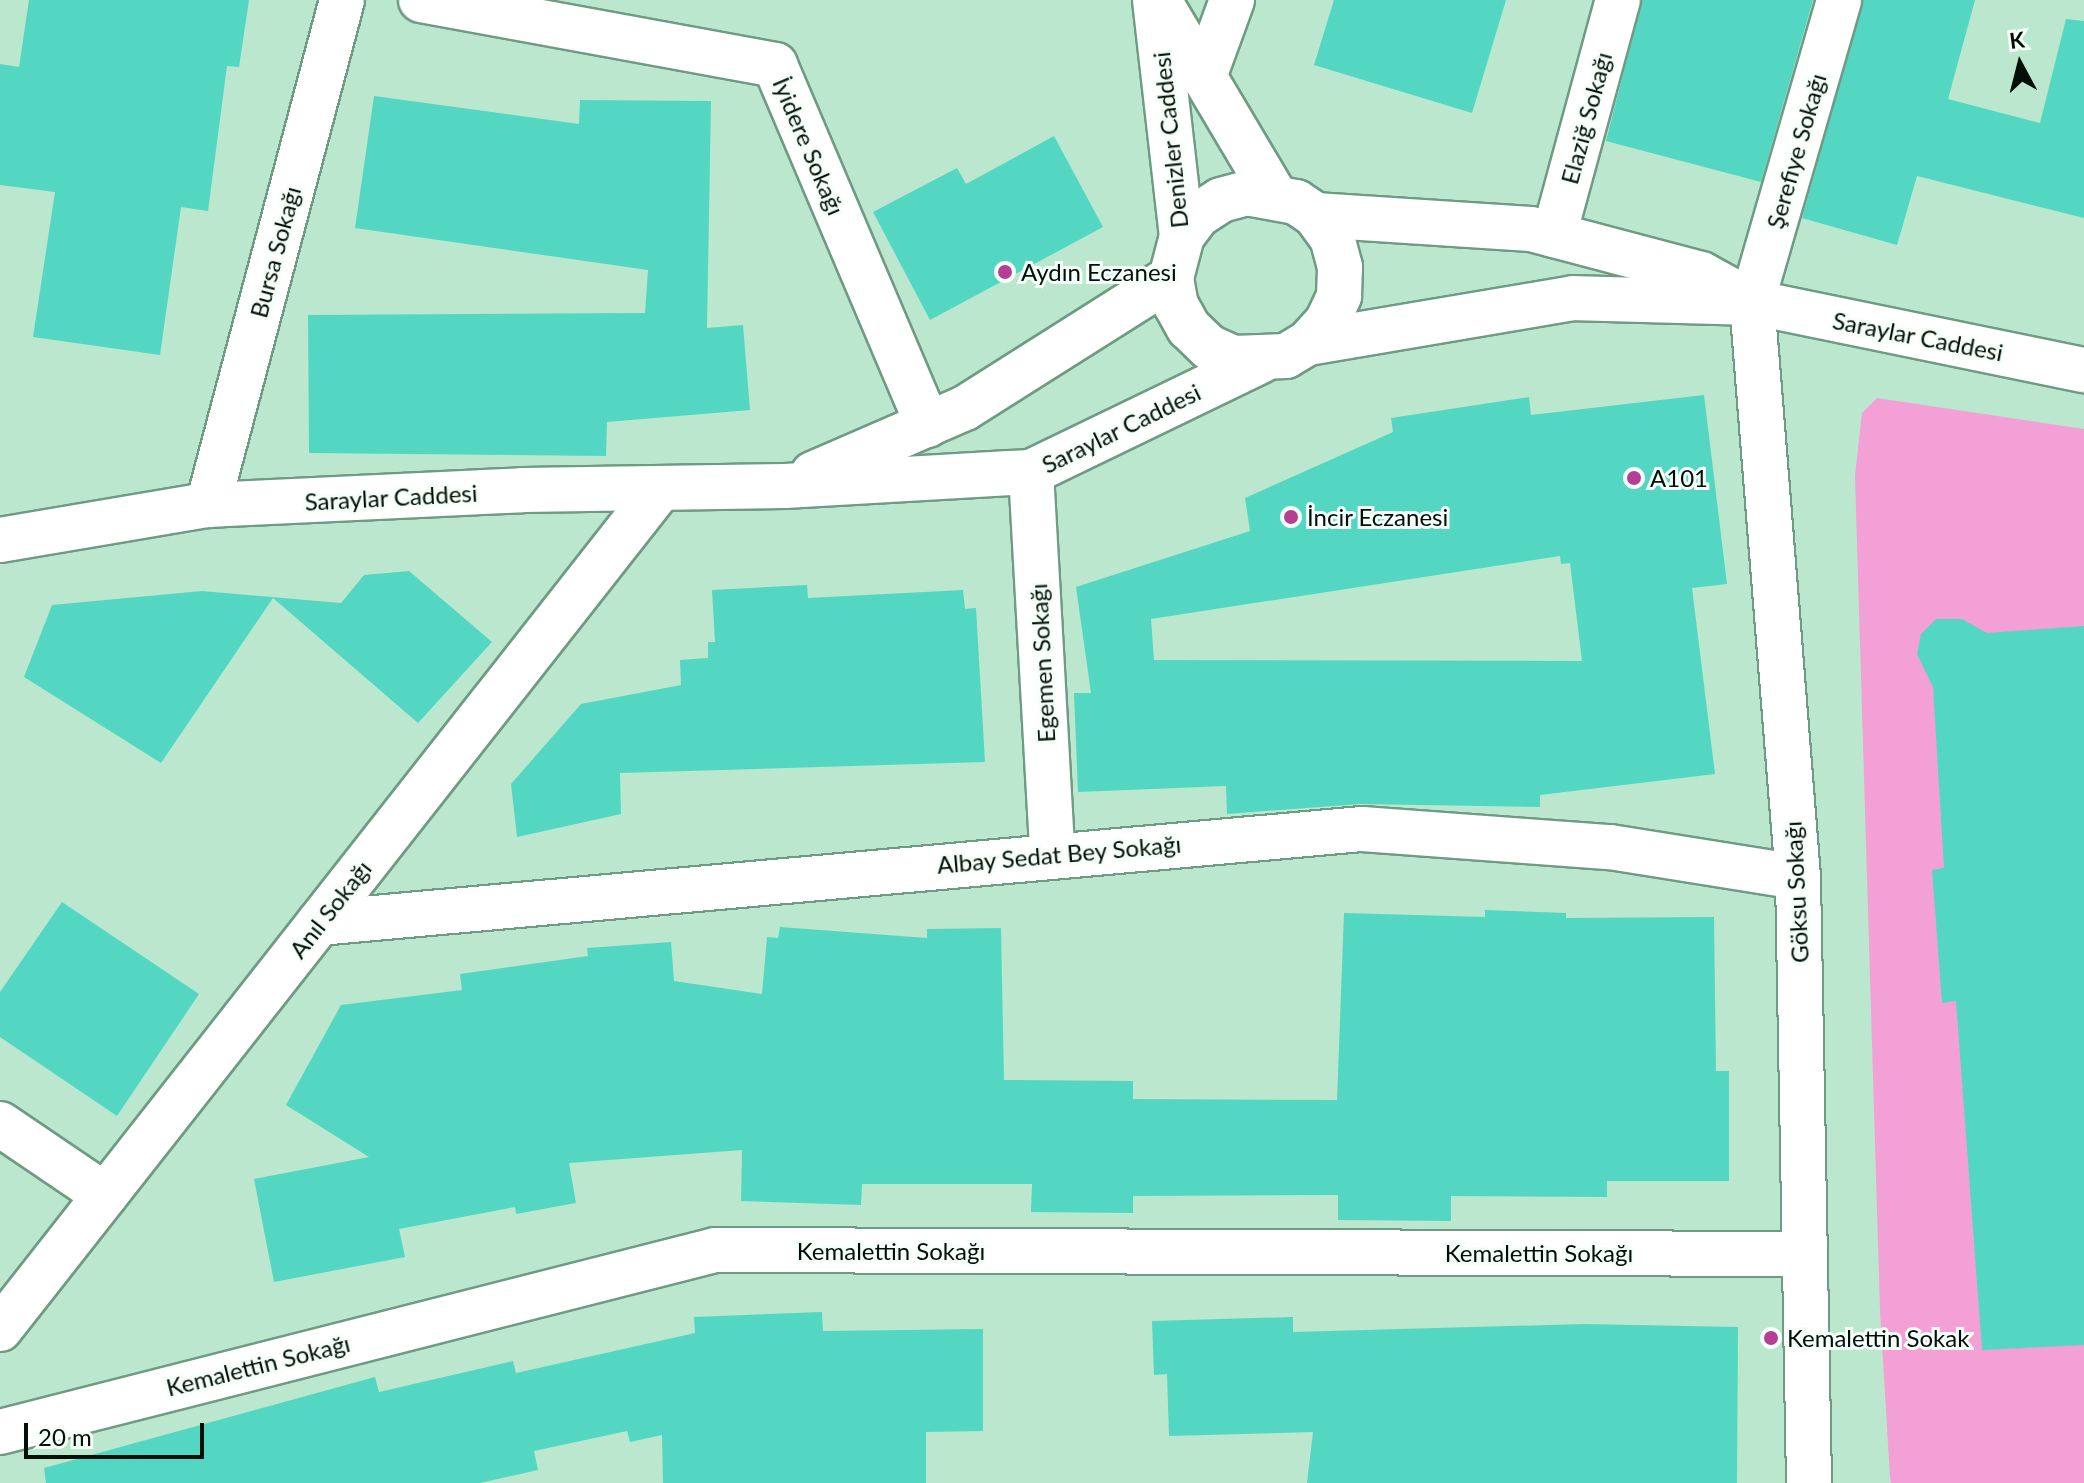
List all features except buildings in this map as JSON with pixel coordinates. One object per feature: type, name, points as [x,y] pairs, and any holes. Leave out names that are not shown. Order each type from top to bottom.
[{"type":"street","name":"Bursa Sokağı","points":[[208,505],[342,0]]},
{"type":"street","name":"İyidere Sokağı","points":[[421,0],[775,65],[928,425]]},
{"type":"street","name":"Denizler Caddesi","points":[[1157,0],[1274,194]]},
{"type":"street","name":"Denizler Caddesi","points":[[1157,0],[1182,236],[1171,278]]},
{"type":"street","points":[[1204,77],[1232,0]]},
{"type":"street","name":"Elaziğ Sokağı","points":[[1554,235],[1618,0]]},
{"type":"street","name":"Şerefiye Sokağı","points":[[1752,302],[1839,0]]},
{"type":"street","points":[[1182,236],[1198,215],[1221,200],[1247,193],[1274,194]]},
{"type":"street","name":"Saraylar Caddesi","points":[[1274,194],[1315,215],[1510,227],[1554,235],[1701,274],[1752,302]]},
{"type":"street","points":[[1171,278],[1176,305],[1189,328],[1234,358],[1261,361],[1286,356],[1308,343],[1327,322],[1339,296],[1340,267],[1332,238],[1315,215]]},
{"type":"street","name":"Saraylar Caddesi","points":[[785,486],[965,408],[1171,278]]},
{"type":"street","name":"Saraylar Caddesi","points":[[1308,343],[1573,298],[1752,302],[2084,370]]},
{"type":"street","name":"Göksu Sokağı","points":[[1752,302],[1798,877],[1809,1483]]},
{"type":"street","name":"Saraylar Caddesi","points":[[0,540],[208,505],[785,486],[1031,472],[1261,361]]},
{"type":"street","name":"Egemen Sokağı","points":[[1031,472],[1052,853]]},
{"type":"street","name":"Anıl Sokağı","points":[[0,1329],[659,490]]},
{"type":"street","name":"Albay Sedat Bey Sokağı","points":[[319,923],[1052,853],[1362,829],[1610,847],[1798,877]]},
{"type":"street","points":[[0,1124],[105,1195]]},
{"type":"street","name":"Kemalettin Sokağı","points":[[0,1432],[715,1250],[1805,1254]]},
{"type":"shaded area","points":[[1877,398],[2084,429],[2084,1483],[1891,1483],[1880,1310],[1855,476],[1862,413]]},
{"type":"place","name":"Aydın Eczanesi","points":[[1005,272]]},
{"type":"place","name":"A101","points":[[1634,478]]},
{"type":"place","name":"İncir Eczanesi","points":[[1291,517]]},
{"type":"place","name":"Kemalettin Sokak","points":[[1771,1338]]}]
